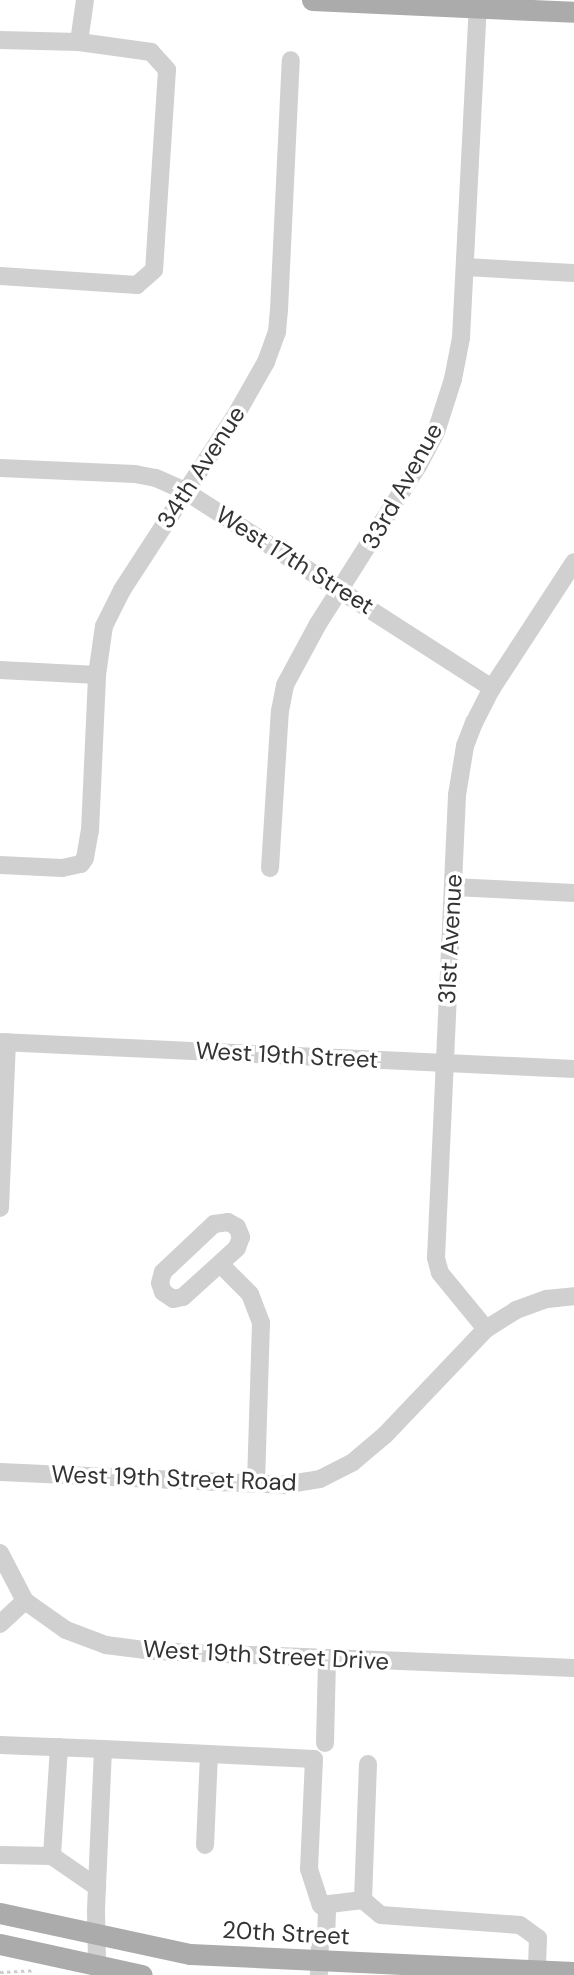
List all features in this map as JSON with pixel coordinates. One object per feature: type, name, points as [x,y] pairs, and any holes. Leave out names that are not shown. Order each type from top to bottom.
[{"type":"main road","points":[[312,0],[478,4],[574,12]]},
{"type":"main road","name":"20th Street","points":[[0,1913],[190,1954],[574,1972]]},
{"type":"main road","points":[[0,1944],[97,1972],[142,1975]]},
{"type":"street","points":[[79,42],[85,0]]},
{"type":"street","name":"33rd Avenue","points":[[270,868],[280,711],[285,685],[318,624],[342,590],[436,432],[453,379],[461,338],[478,4]]},
{"type":"street","points":[[0,40],[79,42],[151,52],[167,70],[155,270],[137,285],[0,276]]},
{"type":"street","name":"34th Avenue","points":[[0,865],[62,868],[81,864],[89,840],[99,644],[112,607],[249,393],[266,362],[277,332],[290,60]]},
{"type":"street","points":[[465,267],[574,273]]},
{"type":"street","name":"West 17th Street","points":[[0,468],[135,474],[156,478],[185,491],[492,688]]},
{"type":"street","name":"31st Avenue","points":[[486,1329],[440,1273],[436,1258],[457,795],[465,746],[492,688],[574,562]]},
{"type":"street","points":[[0,670],[97,675]]},
{"type":"street","points":[[453,887],[574,893]]},
{"type":"street","points":[[0,1208],[4,1042]]},
{"type":"street","name":"West 19th Street","points":[[4,1042],[574,1069]]},
{"type":"street","points":[[228,1222],[237,1227],[241,1237],[237,1248],[221,1265],[183,1297],[173,1299],[163,1292],[160,1283],[163,1272],[214,1224],[228,1222]]},
{"type":"street","points":[[221,1265],[250,1294],[261,1323],[256,1483]]},
{"type":"street","name":"West 19th Street Road","points":[[0,1472],[296,1484],[320,1479],[353,1462],[385,1435],[486,1329],[516,1310],[547,1299],[574,1296]]},
{"type":"street","name":"West 19th Street Drive","points":[[0,1553],[25,1601],[66,1630],[106,1645],[152,1651],[574,1668]]},
{"type":"street","points":[[0,1624],[25,1601]]},
{"type":"street","points":[[325,1743],[327,1659]]},
{"type":"street","points":[[0,1745],[314,1759],[309,1869],[321,1905],[327,1910],[326,1934],[320,1960]]},
{"type":"street","points":[[52,1856],[60,1747]]},
{"type":"street","points":[[97,1972],[97,1887],[103,1749]]},
{"type":"street","points":[[205,1844],[209,1754]]},
{"type":"street","points":[[363,1900],[368,1764]]},
{"type":"street","points":[[0,1855],[52,1856],[97,1887]]},
{"type":"street","points":[[321,1905],[363,1900],[381,1915],[520,1925],[538,1938],[537,1970]]}]
